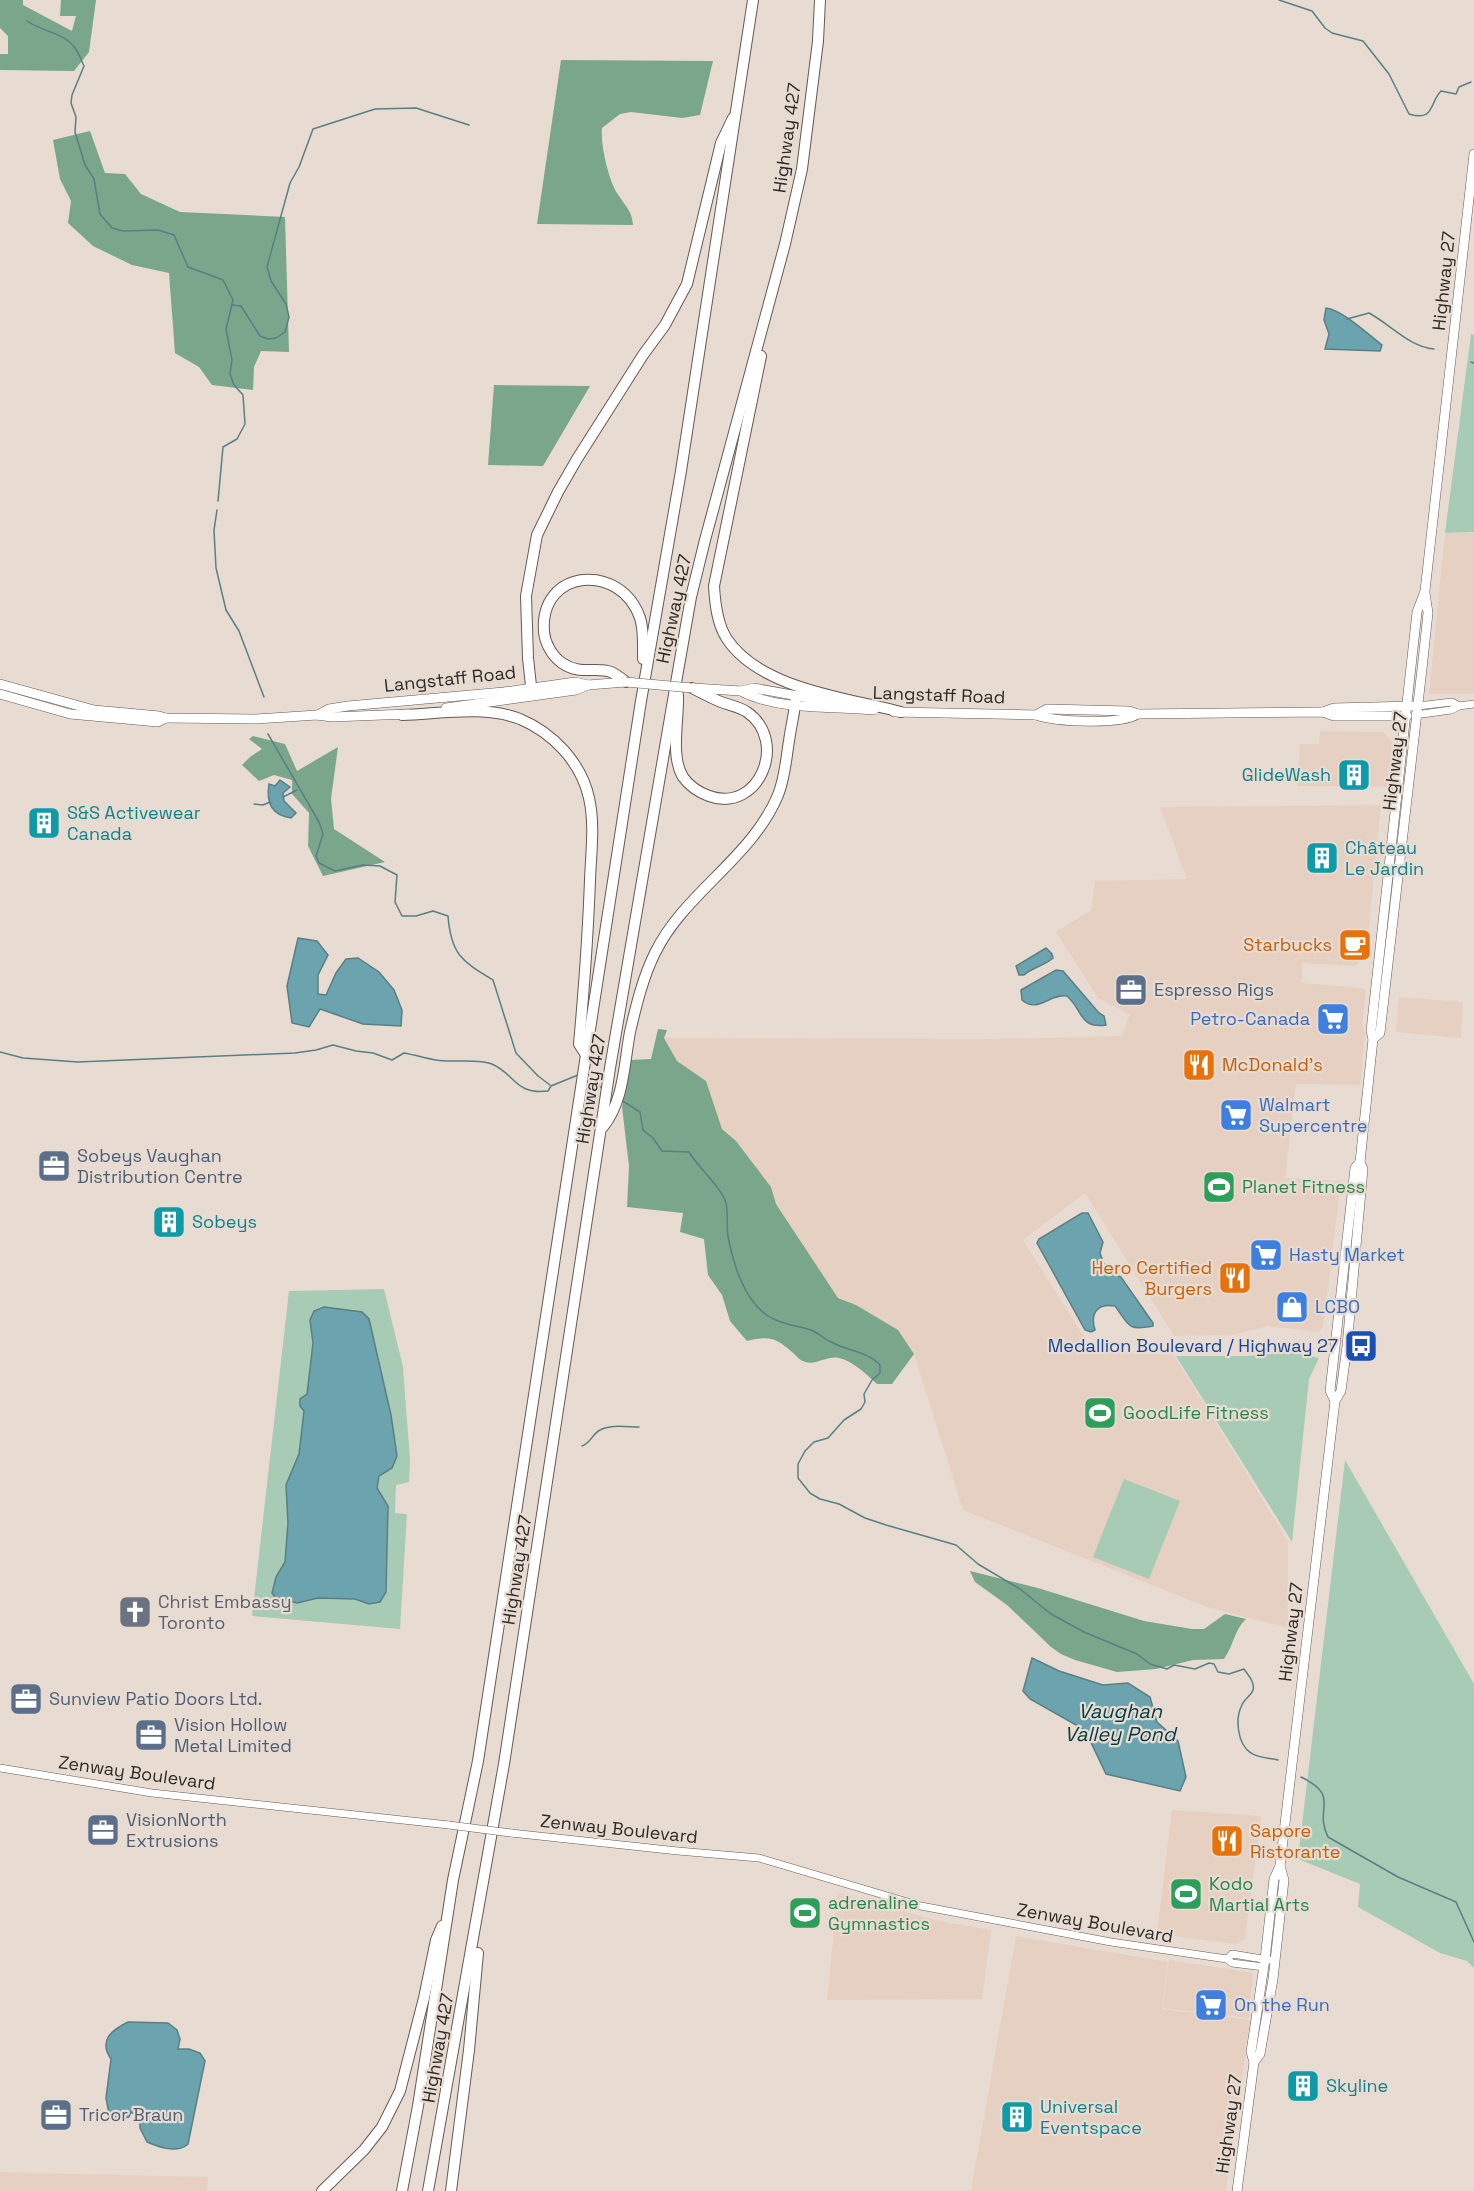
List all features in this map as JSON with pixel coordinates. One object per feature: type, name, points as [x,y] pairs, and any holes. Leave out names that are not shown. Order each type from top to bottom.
[{"type":"highway","name":"Highway 427","points":[[402,2191],[418,2106],[448,1909],[478,1761],[641,701],[681,471],[753,0]]},
{"type":"highway","name":"Highway 427","points":[[428,2191],[483,1891],[602,1129],[610,1108],[610,1068],[677,677],[705,540],[785,244],[802,169],[818,41],[820,0]]},
{"type":"highway","points":[[532,691],[528,658],[526,596],[537,535],[573,467],[643,355],[665,325],[687,284],[721,143],[738,107]]},
{"type":"highway","points":[[785,244],[714,586],[716,606],[727,639],[747,659],[771,677],[819,693],[901,712]]},
{"type":"highway","points":[[627,682],[609,671],[581,671],[561,662],[550,650],[544,635],[543,614],[550,601],[564,585],[588,578],[614,585],[628,595],[640,618],[643,642],[641,701]]},
{"type":"highway","points":[[677,677],[679,716],[676,758],[684,777],[697,791],[716,799],[732,798],[746,793],[759,780],[766,762],[768,743],[761,725],[746,711],[692,688]]},
{"type":"highway","points":[[610,1108],[623,1071],[631,1030],[654,954],[666,933],[754,832],[778,794],[785,770],[796,700]]},
{"type":"highway","points":[[402,715],[489,712],[518,719],[544,731],[567,752],[578,770],[589,797],[592,829],[588,941],[579,1044],[586,1055]]},
{"type":"highway","points":[[451,2191],[469,2050],[483,1891]]},
{"type":"highway","points":[[322,2191],[364,2150],[382,2127],[400,2091],[436,1940],[448,1909]]},
{"type":"main road","name":"Highway 27","points":[[1237,2191],[1254,2062],[1260,2054],[1274,1879],[1280,1866],[1335,1401],[1341,1391],[1347,1346],[1363,1169],[1360,1162],[1373,1039],[1380,1033],[1412,710],[1417,612],[1425,591],[1474,154]]},
{"type":"main road","name":"Langstaff Road","points":[[0,684],[94,710],[166,718],[256,719],[318,715],[332,717],[402,715],[575,682],[588,685],[627,682],[741,691],[752,697],[796,700],[830,709],[841,706],[901,712],[1036,715],[1050,719],[1092,721],[1130,719],[1138,714],[1323,712],[1334,708],[1412,710]]},
{"type":"main road","name":"Langstaff Road","points":[[318,715],[329,709],[348,706],[532,691]]},
{"type":"main road","name":"Langstaff Road","points":[[0,694],[61,712],[97,718],[158,722],[166,718]]},
{"type":"street","name":"Langstaff Road","points":[[1412,710],[1451,710],[1459,706],[1474,704]]},
{"type":"street","name":"Zenway Boulevard","points":[[0,1767],[152,1793],[759,1858],[921,1906],[973,1917],[1111,1942],[1227,1959],[1232,1954],[1268,1962]]},
{"type":"shaded area","points":[[1445,533],[1474,533],[1474,694],[1429,694]]},
{"type":"shaded area","points":[[1320,731],[1383,732],[1392,742],[1387,787],[1297,786],[1300,744],[1319,744]]},
{"type":"shaded area","points":[[1381,805],[1366,958],[1354,966],[1302,963],[1302,983],[1363,988],[1366,992],[1362,1023],[1365,1034],[1360,1085],[1296,1084],[1285,1178],[1341,1181],[1323,1327],[1319,1332],[1268,1326],[1233,1335],[1174,1336],[1085,1193],[1023,1240],[1093,1351],[1174,1355],[1288,1541],[1288,1628],[1207,1607],[963,1510],[914,1354],[908,1346],[856,1305],[838,1298],[776,1204],[771,1187],[736,1141],[722,1129],[706,1081],[677,1061],[664,1038],[990,1039],[1122,1036],[1130,1014],[1098,998],[1056,932],[1091,910],[1095,881],[1187,879],[1160,807]]},
{"type":"shaded area","points":[[1399,997],[1463,1002],[1461,1038],[1396,1032]]},
{"type":"shaded area","points":[[1172,1810],[1261,1816],[1245,1939],[1236,1944],[1157,1934]]},
{"type":"shaded area","points":[[838,1893],[939,1921],[991,1930],[982,1999],[827,2000]]},
{"type":"shaded area","points":[[1016,1936],[1168,1962],[1162,2009],[1250,2020],[1226,2191],[971,2191]]},
{"type":"shaded area","points":[[1169,1960],[1253,1973],[1249,2018],[1163,2008]]},
{"type":"shaded area","points":[[0,2172],[208,2177],[207,2191],[0,2191]]},
{"type":"green space","points":[[0,0],[23,0],[23,5],[72,31],[76,16],[60,16],[61,0],[96,0],[89,52],[74,71],[0,70],[0,54],[8,54],[8,36],[0,28]]},
{"type":"green space","points":[[561,60],[713,61],[700,115],[682,118],[631,112],[620,114],[602,128],[602,144],[609,173],[615,190],[630,213],[633,225],[537,224]]},
{"type":"green space","points":[[90,131],[105,173],[125,174],[141,194],[180,212],[285,217],[289,352],[261,351],[254,367],[253,390],[212,385],[199,367],[175,353],[169,273],[132,265],[93,246],[68,223],[71,201],[60,179],[53,140]]},
{"type":"green space","points":[[1471,334],[1474,335],[1474,532],[1445,533]]},
{"type":"green space","points":[[494,385],[590,386],[543,466],[488,465]]},
{"type":"green space","points":[[253,736],[285,744],[297,771],[338,747],[331,799],[334,829],[385,862],[323,876],[308,846],[309,813],[292,794],[292,780],[274,775],[259,781],[242,765],[262,749],[249,739]]},
{"type":"green space","points":[[658,1029],[667,1030],[664,1038],[677,1061],[706,1081],[722,1129],[736,1141],[771,1187],[776,1204],[838,1298],[856,1305],[898,1330],[914,1354],[892,1384],[877,1384],[855,1365],[839,1358],[812,1363],[800,1360],[786,1347],[771,1339],[761,1338],[747,1341],[730,1321],[722,1295],[708,1275],[704,1239],[680,1232],[683,1213],[627,1207],[629,1166],[622,1107],[631,1060],[651,1059]]},
{"type":"green space","points":[[384,1289],[403,1367],[410,1460],[409,1482],[396,1485],[395,1513],[407,1514],[400,1629],[252,1616],[289,1291]]},
{"type":"green space","points":[[1291,1352],[1319,1358],[1309,1379],[1292,1542],[1176,1356],[1246,1356]]},
{"type":"green space","points":[[1345,1460],[1474,1684],[1474,1968],[1467,1961],[1440,1953],[1358,1907],[1360,1884],[1298,1859]]},
{"type":"green space","points":[[1124,1479],[1180,1501],[1149,1579],[1093,1557]]},
{"type":"green space","points":[[970,1571],[1038,1588],[1144,1621],[1204,1629],[1225,1614],[1246,1619],[1224,1659],[1193,1660],[1156,1669],[1117,1672],[1061,1654],[1007,1605],[975,1582]]},
{"type":"water","points":[[1326,308],[1340,313],[1362,329],[1382,345],[1380,351],[1325,349],[1329,334],[1324,320]]},
{"type":"water","points":[[280,780],[290,787],[283,793],[284,801],[296,813],[291,818],[275,811],[268,797],[269,784],[275,786]]},
{"type":"water","points":[[298,938],[317,941],[328,955],[318,975],[318,994],[326,995],[336,973],[346,959],[358,958],[379,972],[394,990],[402,1010],[401,1026],[363,1024],[320,1009],[309,1027],[292,1023],[287,986]]},
{"type":"water","points":[[1046,948],[1053,958],[1024,975],[1019,975],[1016,966]]},
{"type":"water","points":[[1056,970],[1063,971],[1104,1016],[1106,1025],[1091,1024],[1086,1021],[1067,996],[1055,997],[1033,1005],[1022,1000],[1021,990]]},
{"type":"water","points":[[1082,1213],[1088,1213],[1103,1242],[1100,1253],[1106,1270],[1121,1277],[1153,1326],[1134,1327],[1127,1322],[1115,1306],[1109,1305],[1096,1310],[1093,1319],[1095,1330],[1091,1332],[1085,1330],[1037,1243],[1039,1239]]},
{"type":"water","points":[[324,1307],[362,1312],[369,1319],[391,1415],[397,1456],[392,1468],[379,1476],[377,1488],[388,1506],[386,1592],[380,1602],[369,1604],[355,1599],[318,1598],[297,1603],[275,1597],[272,1593],[276,1577],[285,1562],[288,1523],[286,1485],[299,1454],[304,1411],[300,1406],[300,1399],[307,1394],[313,1343],[310,1320],[314,1311]]},
{"type":"water","name":"Vaughan Valley Pond","points":[[1032,1658],[1059,1671],[1103,1685],[1128,1683],[1150,1697],[1157,1722],[1178,1741],[1186,1777],[1180,1791],[1106,1774],[1085,1730],[1030,1699],[1023,1691]]},
{"type":"water","points":[[128,2022],[168,2023],[177,2030],[180,2039],[178,2049],[189,2049],[200,2053],[205,2061],[188,2144],[184,2147],[168,2149],[147,2142],[140,2128],[140,2118],[131,2112],[129,2117],[120,2120],[109,2114],[106,2098],[111,2059],[107,2052],[106,2041],[112,2032]]},
{"type":"waterway","points":[[1279,0],[1312,11],[1325,28],[1332,33],[1363,41],[1389,74],[1409,114],[1417,116],[1427,113],[1441,91],[1456,94],[1459,87],[1471,82]]},
{"type":"waterway","points":[[27,21],[71,43],[84,66],[71,103],[76,117],[75,132],[85,165],[94,179],[100,214],[112,228],[123,231],[158,230],[174,235],[188,267],[223,280],[233,300],[226,329],[232,360],[230,374],[234,385],[243,395],[245,424],[237,439],[223,447],[218,501]]},
{"type":"waterway","points":[[232,305],[241,306],[260,336],[268,339],[276,338],[285,332],[289,317],[286,304],[271,281],[267,267],[290,183],[299,167],[313,129],[375,109],[416,108],[469,125]]},
{"type":"waterway","points":[[1347,319],[1369,313],[1409,340],[1434,349]]},
{"type":"waterway","points":[[217,510],[214,530],[216,568],[226,610],[239,631],[264,697]]},
{"type":"waterway","points":[[268,734],[319,822],[323,834],[316,856],[319,863],[335,871],[363,865],[380,866],[397,875],[395,902],[402,916],[416,916],[433,911],[448,916],[455,948],[466,962],[493,980],[516,1053],[550,1085]]},
{"type":"waterway","points":[[283,797],[297,790]]},
{"type":"waterway","points":[[254,804],[263,805],[270,802]]},
{"type":"waterway","points":[[0,1052],[23,1058],[78,1062],[295,1053],[333,1045],[373,1053],[392,1060],[404,1053],[442,1061],[486,1062],[500,1068],[522,1087],[537,1091],[548,1091],[551,1086],[578,1075]]},
{"type":"waterway","points":[[588,1078],[602,1088]]},
{"type":"waterway","points":[[621,1100],[640,1112],[643,1130],[653,1138],[662,1151],[689,1152],[722,1193],[726,1204],[728,1236],[736,1267],[744,1288],[756,1306],[775,1320],[811,1330],[828,1341],[875,1360],[880,1365],[880,1373],[872,1380],[864,1394],[865,1402],[861,1409],[844,1420],[828,1438],[814,1442],[805,1451],[798,1464],[798,1478],[810,1493],[820,1499],[839,1504],[865,1518],[956,1545],[978,1564],[1020,1589],[1051,1614],[1084,1632],[1137,1654],[1150,1664],[1167,1669],[1174,1665],[1195,1669],[1209,1663],[1214,1664],[1218,1672],[1229,1674],[1244,1669],[1253,1687],[1238,1717],[1240,1737],[1246,1749],[1254,1755],[1278,1760]]},
{"type":"waterway","points":[[582,1446],[604,1428],[639,1427]]},
{"type":"waterway","points":[[1301,1777],[1313,1784],[1324,1797],[1323,1818],[1328,1837],[1398,1877],[1456,1902],[1474,1942]]},
{"type":"place","name":"GlideWash","points":[[1354,775]]},
{"type":"place","name":"S&S Activewear Canada","points":[[44,823]]},
{"type":"place","name":"Château Le Jardin","points":[[1322,858]]},
{"type":"place","name":"Starbucks","points":[[1355,945]]},
{"type":"place","name":"Espresso Rigs","points":[[1131,990]]},
{"type":"place","name":"Petro-Canada","points":[[1333,1019]]},
{"type":"place","name":"McDonald's","points":[[1199,1065]]},
{"type":"place","name":"Walmart Supercentre","points":[[1236,1115]]},
{"type":"place","name":"Sobeys Vaughan Distribution Centre","points":[[54,1166]]},
{"type":"place","name":"Planet Fitness","points":[[1219,1187]]},
{"type":"place","name":"Sobeys","points":[[169,1222]]},
{"type":"place","name":"Hasty Market","points":[[1266,1255]]},
{"type":"place","name":"Hero Certified Burgers","points":[[1235,1278]]},
{"type":"place","name":"LCBO","points":[[1292,1307]]},
{"type":"place","name":"Medallion Boulevard / Highway 27","points":[[1361,1346]]},
{"type":"place","name":"GoodLife Fitness","points":[[1100,1413]]},
{"type":"place","name":"Christ Embassy Toronto","points":[[135,1612]]},
{"type":"place","name":"Sunview Patio Doors Ltd.","points":[[26,1699]]},
{"type":"place","name":"Vision Hollow Metal Limited","points":[[151,1735]]},
{"type":"place","name":"VisionNorth Extrusions","points":[[103,1830]]},
{"type":"place","name":"Sapore Ristorante","points":[[1227,1841]]},
{"type":"place","name":"Kodo Martial Arts","points":[[1186,1894]]},
{"type":"place","name":"adrenaline Gymnastics","points":[[805,1913]]},
{"type":"place","name":"On the Run","points":[[1211,2005]]},
{"type":"place","name":"Skyline","points":[[1303,2086]]},
{"type":"place","name":"Tricor Braun","points":[[56,2115]]},
{"type":"place","name":"Universal Eventspace","points":[[1017,2117]]}]
